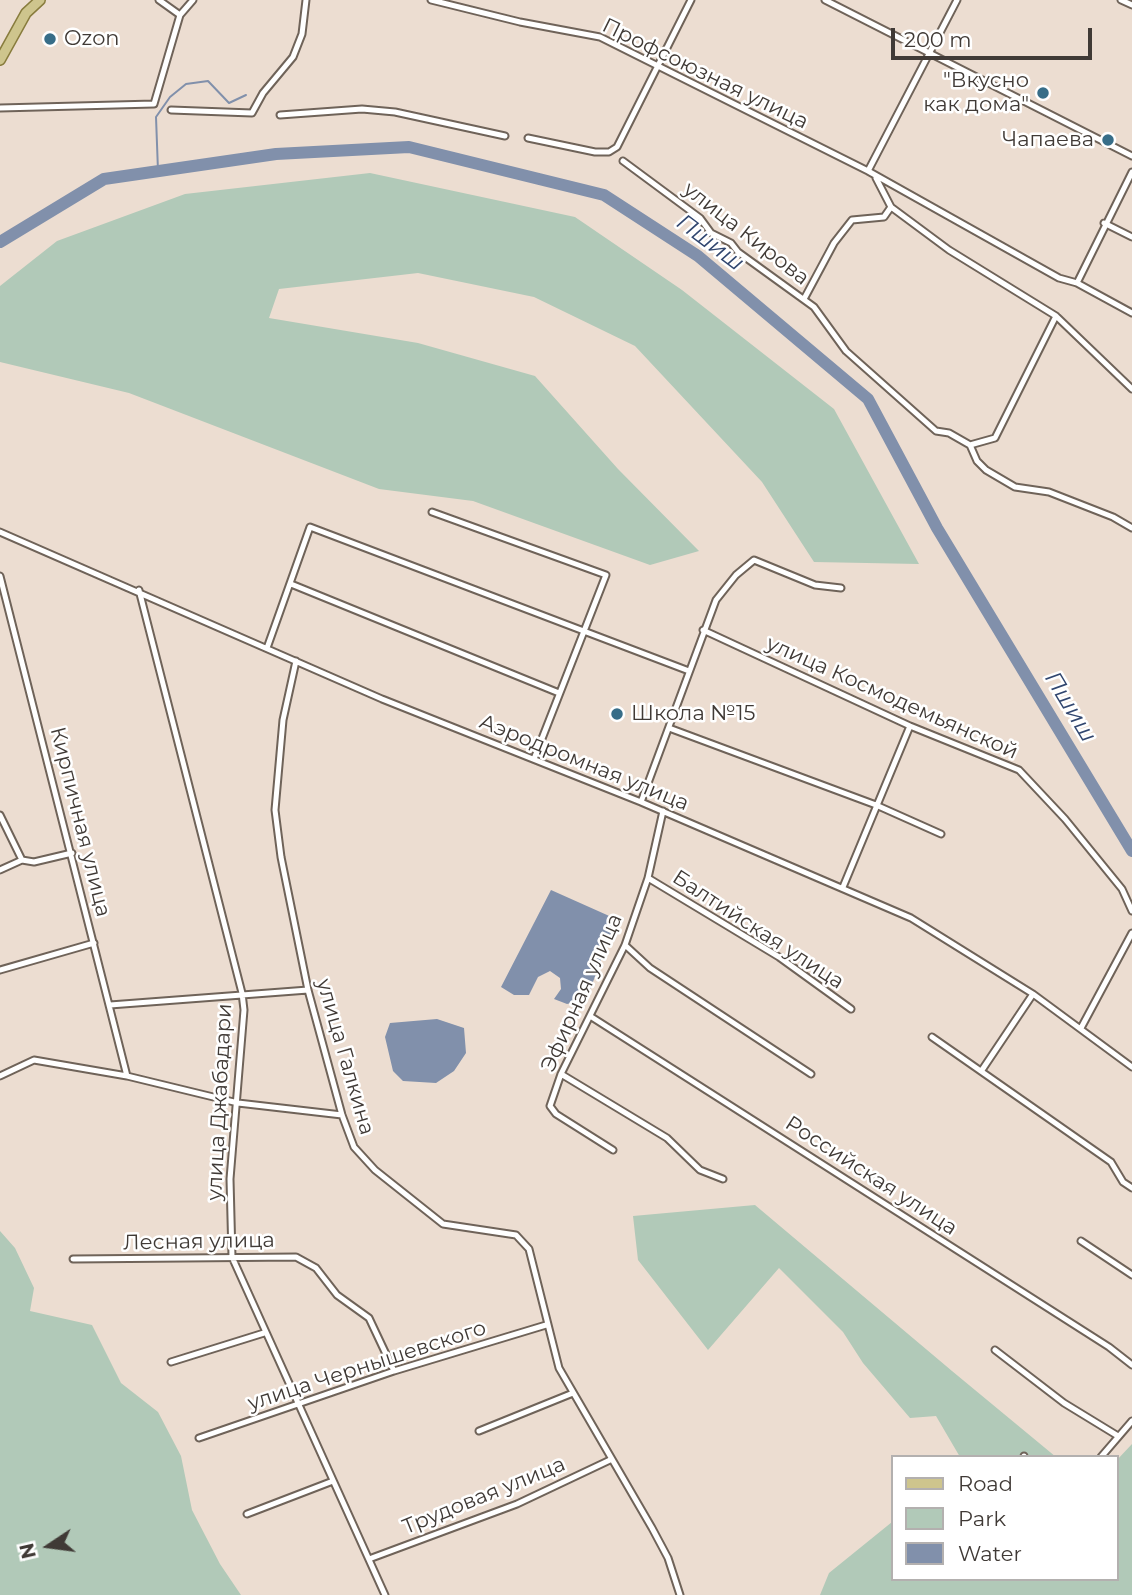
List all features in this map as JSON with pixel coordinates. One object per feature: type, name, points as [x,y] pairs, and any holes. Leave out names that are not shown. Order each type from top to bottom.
[{"type":"main road","points":[[0,60],[26,13],[40,0]]},
{"type":"street","points":[[159,0],[180,15]]},
{"type":"street","points":[[0,108],[154,104],[180,15],[193,0]]},
{"type":"street","points":[[171,110],[252,113],[263,93],[293,57],[302,34],[306,0]]},
{"type":"street","name":"Профсоюзная улица","points":[[431,0],[520,22],[600,37],[868,171],[875,178],[891,207],[948,250],[1056,316],[1132,390]]},
{"type":"street","points":[[527,138],[595,152],[608,152],[617,147],[691,0]]},
{"type":"street","points":[[825,0],[1132,156]]},
{"type":"street","points":[[868,171],[957,0]]},
{"type":"street","points":[[1121,0],[1132,5]]},
{"type":"street","points":[[280,115],[362,109],[395,112],[505,136]]},
{"type":"street","name":"улица Кирова","points":[[623,161],[700,218],[711,233],[731,243],[738,252],[814,307],[846,351],[936,431],[949,433],[970,445]]},
{"type":"street","points":[[1077,283],[1104,223],[1132,172]]},
{"type":"street","name":"Профсоюзная улица","points":[[875,178],[1059,278],[1077,283],[1132,313]]},
{"type":"street","points":[[804,299],[834,243],[852,220],[884,217],[891,207]]},
{"type":"street","points":[[1104,223],[1132,237]]},
{"type":"street","points":[[1056,316],[995,438],[970,445],[977,461],[986,470],[1015,487],[1049,492],[1113,517],[1132,528]]},
{"type":"street","points":[[432,512],[606,575],[534,759]]},
{"type":"street","points":[[267,648],[310,527],[586,629],[690,671]]},
{"type":"street","name":"Аэродромная улица","points":[[0,532],[139,590],[296,661],[663,811],[911,918],[1081,1028],[1132,1067]]},
{"type":"street","points":[[641,802],[716,600],[754,560],[815,585],[841,588]]},
{"type":"street","name":"Кирпичная улица","points":[[0,576],[127,1076]]},
{"type":"street","points":[[291,584],[559,693]]},
{"type":"street","name":"улица Джабадари","points":[[139,590],[242,993],[244,1010],[230,1179],[232,1257],[264,1333],[385,1595]]},
{"type":"street","name":"улица Космодемьянской","points":[[704,630],[910,726],[1019,770],[1065,818],[1122,889],[1132,911]]},
{"type":"street","name":"улица Галкина","points":[[296,661],[283,720],[275,810],[281,857],[309,990],[342,1115],[354,1146],[375,1170],[443,1224],[516,1235],[523,1241],[534,1264],[546,1325],[559,1368],[668,1558],[680,1595]]},
{"type":"street","points":[[843,887],[910,726]]},
{"type":"street","points":[[669,728],[876,805],[941,834]]},
{"type":"street","name":"Эфирная улица","points":[[613,1150],[556,1114],[550,1106],[561,1074],[625,945],[648,878],[663,811]]},
{"type":"street","points":[[0,815],[22,860]]},
{"type":"street","points":[[0,870],[22,860],[34,862],[72,852]]},
{"type":"street","name":"Балтийская улица","points":[[648,878],[779,957],[851,1009]]},
{"type":"street","points":[[1081,1028],[1132,933]]},
{"type":"street","points":[[0,970],[94,943]]},
{"type":"street","points":[[625,945],[650,968],[811,1074]]},
{"type":"street","points":[[110,1005],[309,990]]},
{"type":"street","points":[[982,1070],[1032,995]]},
{"type":"street","name":"Российская улица","points":[[590,1016],[1109,1347],[1132,1365]]},
{"type":"street","points":[[932,1037],[1111,1162],[1123,1182],[1132,1188]]},
{"type":"street","points":[[0,1076],[34,1060],[127,1076],[238,1103],[342,1115]]},
{"type":"street","points":[[561,1074],[667,1138],[700,1170],[723,1179]]},
{"type":"street","points":[[1081,1241],[1132,1275]]},
{"type":"street","name":"Лесная улица","points":[[73,1259],[296,1257],[317,1268],[337,1295],[369,1318],[394,1371]]},
{"type":"street","name":"улица Чернышевского","points":[[199,1438],[394,1371],[546,1325]]},
{"type":"street","points":[[171,1362],[264,1333]]},
{"type":"street","points":[[995,1350],[1064,1403],[1118,1436]]},
{"type":"street","points":[[479,1431],[573,1393]]},
{"type":"street","points":[[1103,1455],[1132,1421]]},
{"type":"street","name":"Трудовая улица","points":[[369,1559],[517,1504],[610,1460]]},
{"type":"street","points":[[247,1514],[333,1481]]},
{"type":"green space","points":[[370,173],[575,217],[682,290],[834,409],[919,564],[814,562],[762,482],[635,346],[534,297],[418,273],[279,289],[269,318],[418,343],[535,376],[618,469],[699,551],[650,565],[473,501],[379,489],[129,393],[0,362],[0,286],[57,241],[185,194]]},
{"type":"green space","points":[[755,1205],[1054,1455],[959,1455],[936,1416],[910,1418],[863,1363],[843,1332],[779,1268],[708,1350],[638,1260],[633,1216]]},
{"type":"green space","points":[[0,1231],[15,1248],[34,1288],[30,1311],[92,1325],[121,1383],[158,1412],[181,1456],[192,1510],[220,1564],[241,1595],[0,1595]]},
{"type":"green space","points":[[1132,1444],[1132,1595],[820,1595],[829,1573],[890,1524],[890,1581],[1118,1581],[1118,1459]]},
{"type":"water","points":[[551,890],[616,919],[590,990],[576,1002],[567,1004],[554,999],[561,989],[560,978],[550,971],[538,977],[529,995],[514,995],[501,987]]},
{"type":"water","points":[[437,1019],[464,1028],[466,1053],[454,1071],[436,1083],[403,1081],[393,1071],[385,1037],[390,1023]]},
{"type":"waterway","points":[[158,171],[156,117],[170,97],[186,84],[208,81],[229,103],[246,95]]},
{"type":"waterway","name":"Пшиш","points":[[0,242],[104,179],[276,154],[409,147],[604,195],[698,256],[868,399],[937,528],[1132,851]]},
{"type":"place","name":"Ozon","points":[[50,39]]},
{"type":"place","name":"\"Вкусно как дома\"","points":[[1043,93]]},
{"type":"place","name":"Чапаева","points":[[1108,140]]},
{"type":"place","name":"Школа №15","points":[[617,714]]}]
